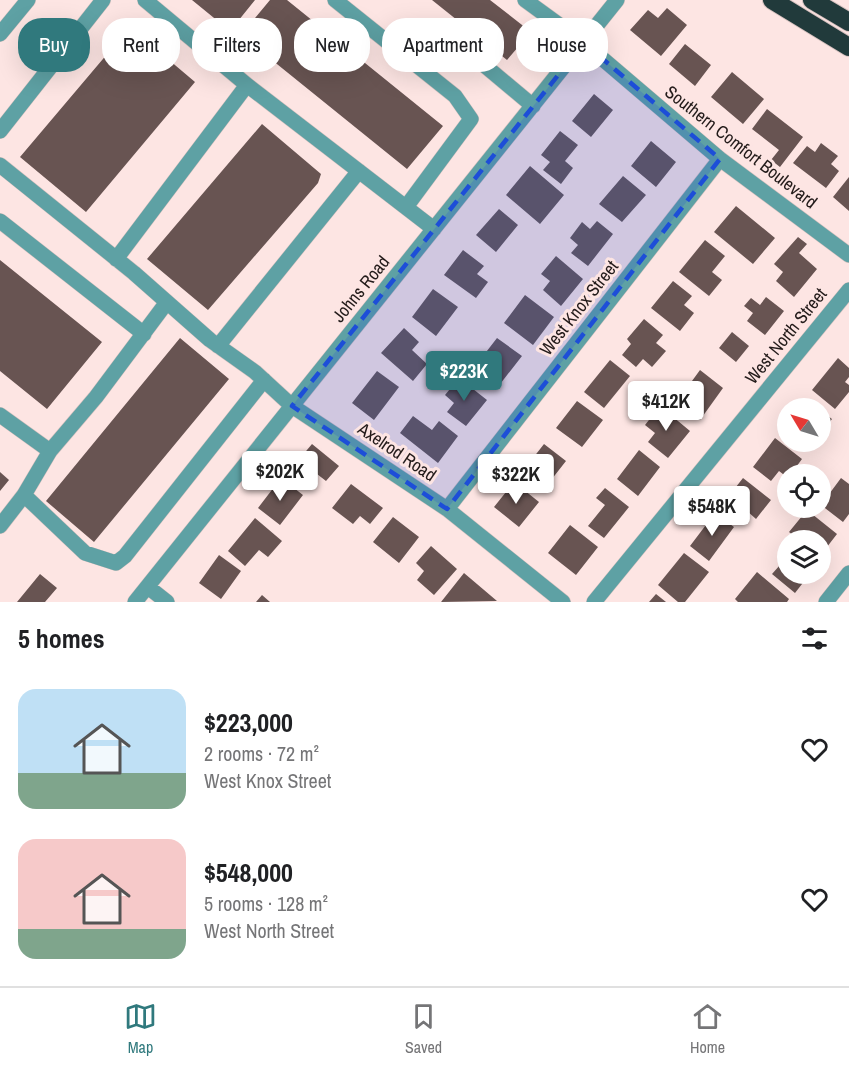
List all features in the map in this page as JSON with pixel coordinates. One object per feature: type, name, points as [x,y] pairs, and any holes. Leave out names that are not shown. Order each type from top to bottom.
[{"type":"highway","points":[[772,0],[849,47]]},
{"type":"highway","points":[[812,0],[849,22]]},
{"type":"street","points":[[0,34],[28,0]]},
{"type":"street","points":[[0,131],[104,0]]},
{"type":"street","points":[[145,0],[247,85],[434,229]]},
{"type":"street","points":[[335,0],[455,96],[471,119],[406,207]]},
{"type":"street","name":"Southern Comfort Boulevard","points":[[525,0],[550,18]]},
{"type":"street","name":"Johns Road","points":[[603,18],[617,0]]},
{"type":"street","name":"Southern Comfort Boulevard","points":[[608,63],[720,159],[849,255]]},
{"type":"street","points":[[492,72],[533,106]]},
{"type":"street","name":"Johns Road","points":[[135,602],[561,72]]},
{"type":"street","points":[[116,259],[247,85]]},
{"type":"street","name":"West Knox Street","points":[[447,509],[720,159]]},
{"type":"street","name":"Axelrod Road","points":[[0,165],[218,346],[264,380],[292,406],[447,509],[563,602]]},
{"type":"street","points":[[218,346],[359,171]]},
{"type":"street","points":[[0,221],[144,334]]},
{"type":"street","name":"West North Street","points":[[594,602],[849,290]]},
{"type":"street","points":[[0,526],[24,495],[50,451],[96,397],[167,302]]},
{"type":"street","points":[[24,495],[85,553],[116,563],[125,556],[264,380]]},
{"type":"street","points":[[0,415],[50,451]]},
{"type":"street","points":[[826,602],[849,573]]},
{"type":"street","points":[[148,587],[167,602]]},
{"type":"highlighted area","points":[[584,43],[720,159],[447,509],[292,406]]},
{"type":"building","points":[[192,0],[255,0],[240,18],[214,18]]},
{"type":"building","points":[[270,0],[287,0],[309,18],[294,18],[294,72],[370,72],[370,67],[443,126],[407,169],[282,68],[282,18],[255,18]]},
{"type":"building","points":[[432,0],[490,0],[516,20],[516,50],[507,60],[504,58],[504,18],[454,18]]},
{"type":"building","points":[[667,8],[687,25],[661,56],[630,30],[648,10],[658,18]]},
{"type":"building","points":[[685,44],[711,65],[695,86],[669,64]]},
{"type":"building","points":[[102,60],[102,72],[180,72],[180,69],[195,82],[86,212],[20,157]]},
{"type":"building","points":[[732,72],[764,99],[743,124],[711,97]]},
{"type":"building","points":[[594,94],[613,110],[591,137],[572,121]]},
{"type":"building","points":[[767,109],[803,137],[780,167],[771,160],[779,150],[752,129]]},
{"type":"building","points":[[262,124],[321,174],[318,183],[208,310],[147,259]]},
{"type":"building","points":[[560,131],[578,145],[565,161],[573,168],[561,184],[543,170],[550,162],[541,155]]},
{"type":"building","points":[[651,141],[676,162],[656,187],[631,166]]},
{"type":"building","points":[[821,143],[838,156],[831,164],[839,171],[826,188],[793,163],[807,146],[815,152]]},
{"type":"building","points":[[530,166],[564,195],[540,224],[506,195]]},
{"type":"building","points":[[623,176],[646,195],[622,222],[599,204]]},
{"type":"building","points":[[849,177],[849,211],[833,197]]},
{"type":"building","points":[[736,206],[775,238],[753,264],[714,232]]},
{"type":"building","points":[[499,209],[518,225],[496,252],[476,235]]},
{"type":"building","points":[[597,221],[613,234],[588,266],[571,253],[578,245],[570,238],[582,222],[590,229]]},
{"type":"building","points":[[798,237],[807,244],[799,253],[817,269],[794,297],[776,281],[783,272],[774,264]]},
{"type":"building","points":[[705,240],[725,256],[712,272],[722,280],[709,296],[679,272]]},
{"type":"building","points":[[463,250],[484,266],[477,274],[488,282],[476,298],[444,275]]},
{"type":"building","points":[[556,256],[583,279],[561,306],[543,290],[550,281],[541,274]]},
{"type":"building","points":[[0,260],[102,342],[47,409],[0,371]]},
{"type":"building","points":[[673,281],[692,296],[684,305],[694,313],[680,331],[651,308]]},
{"type":"building","points":[[433,289],[458,307],[436,336],[412,317]]},
{"type":"building","points":[[525,295],[554,317],[533,345],[504,323]]},
{"type":"building","points":[[766,297],[784,311],[765,335],[747,321],[753,313],[744,306],[751,298],[760,305]]},
{"type":"building","points":[[644,319],[663,335],[656,343],[666,351],[652,367],[643,359],[636,367],[622,355],[631,344],[627,339]]},
{"type":"building","points":[[404,328],[419,342],[412,350],[427,364],[413,381],[381,353]]},
{"type":"building","points":[[732,332],[749,346],[736,362],[719,348]]},
{"type":"building","points":[[180,338],[229,379],[94,542],[46,501]]},
{"type":"building","points":[[497,338],[522,356],[497,388],[473,369]]},
{"type":"building","points":[[838,358],[849,368],[849,377],[845,382],[849,385],[849,392],[835,409],[831,406],[831,398],[822,398],[812,390]]},
{"type":"building","points":[[610,360],[630,376],[604,408],[584,392]]},
{"type":"building","points":[[700,370],[723,388],[700,420],[684,408],[700,387],[692,381]]},
{"type":"building","points":[[377,371],[399,387],[374,420],[352,403]]},
{"type":"building","points":[[459,378],[487,400],[466,426],[447,412],[454,403],[445,395]]},
{"type":"building","points":[[577,401],[603,420],[582,447],[556,428]]},
{"type":"building","points":[[660,406],[690,431],[668,458],[648,442],[655,433],[645,425]]},
{"type":"building","points":[[413,416],[432,430],[439,421],[458,436],[438,463],[400,433]]},
{"type":"building","points":[[775,438],[777,452],[793,452],[802,459],[798,464],[777,464],[777,474],[771,481],[753,467]]},
{"type":"building","points":[[312,444],[339,466],[326,481],[317,474],[303,490],[286,475]]},
{"type":"building","points":[[544,444],[566,461],[544,489],[522,472]]},
{"type":"building","points":[[639,450],[660,467],[638,496],[617,479]]},
{"type":"building","points":[[0,472],[9,480],[0,491]]},
{"type":"building","points":[[281,478],[303,495],[280,525],[258,508]]},
{"type":"building","points":[[743,478],[771,500],[756,519],[747,511],[739,521],[721,506]]},
{"type":"building","points":[[841,478],[849,484],[849,514],[843,522],[831,513],[831,492]]},
{"type":"building","points":[[514,482],[539,502],[519,527],[494,507]]},
{"type":"building","points":[[351,484],[383,508],[370,524],[360,516],[353,524],[332,508]]},
{"type":"building","points":[[605,488],[629,507],[604,538],[588,526],[605,505],[596,498]]},
{"type":"building","points":[[715,513],[734,527],[709,561],[690,546]]},
{"type":"building","points":[[393,517],[419,537],[399,563],[373,542]]},
{"type":"building","points":[[255,518],[282,541],[268,557],[259,550],[245,566],[228,551]]},
{"type":"building","points":[[800,518],[817,518],[837,534],[831,542],[831,530],[791,530]]},
{"type":"building","points":[[570,525],[598,547],[576,575],[548,553]]},
{"type":"building","points":[[431,546],[457,569],[434,595],[417,580],[424,571],[416,563]]},
{"type":"building","points":[[684,553],[709,572],[685,602],[678,602],[658,585]]},
{"type":"building","points":[[219,555],[241,571],[221,599],[199,583]]},
{"type":"building","points":[[777,568],[777,578],[772,574]]},
{"type":"building","points":[[757,572],[789,599],[787,602],[738,602],[735,599]]},
{"type":"building","points":[[464,573],[497,601],[441,602]]},
{"type":"building","points":[[40,574],[57,588],[45,602],[17,602]]},
{"type":"building","points":[[784,584],[802,584],[795,593]]},
{"type":"building","points":[[656,594],[666,602],[649,602]]},
{"type":"building","points":[[262,595],[270,602],[256,602]]}]
